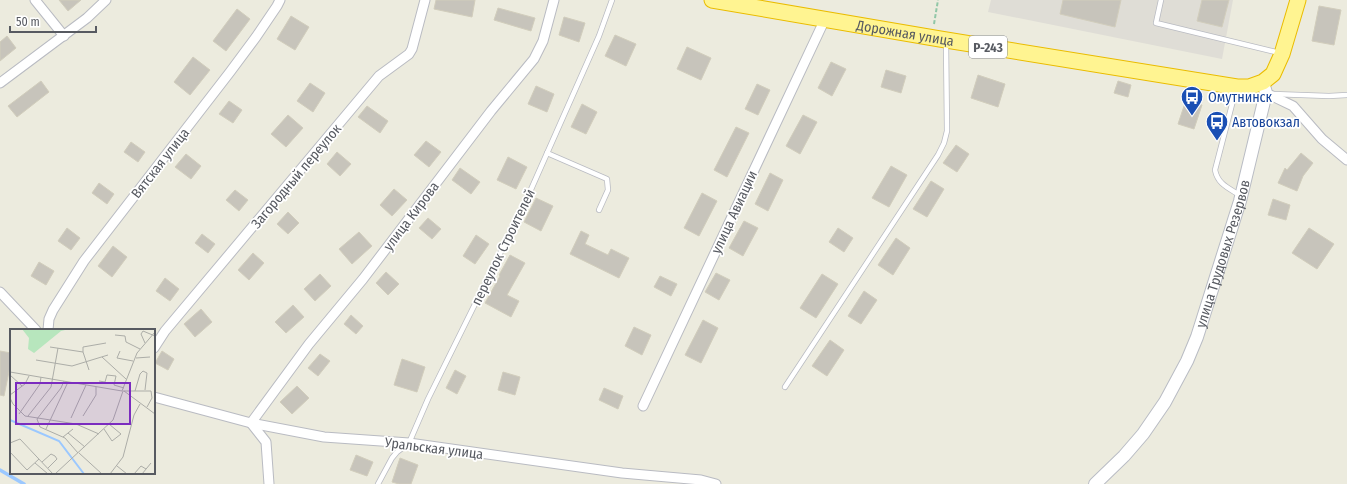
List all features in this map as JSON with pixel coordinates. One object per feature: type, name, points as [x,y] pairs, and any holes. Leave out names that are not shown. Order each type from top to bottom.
[{"type":"highway","name":"Дорожная улица","points":[[712,0],[939,39],[1237,87],[1264,88]]},
{"type":"highway","name":"улица Трудовых Резервов","points":[[1264,88],[1273,74],[1282,54],[1298,0]]},
{"type":"main road","name":"улица Трудовых Резервов","points":[[1097,483],[1124,456],[1143,434],[1158,413],[1182,372],[1197,337],[1241,196],[1264,88]]},
{"type":"street","points":[[35,0],[64,36]]},
{"type":"street","points":[[0,83],[87,18],[106,0]]},
{"type":"street","name":"Вятская улица","points":[[48,329],[49,319],[53,310],[84,262],[230,72],[256,37],[280,0]]},
{"type":"street","name":"Загородный переулок","points":[[155,346],[165,331],[379,76],[409,54],[412,49],[424,0]]},
{"type":"street","name":"улица Кирова","points":[[251,423],[308,344],[363,279],[491,111],[534,59],[543,41],[554,0]]},
{"type":"street","name":"улица Авиации","points":[[643,406],[825,19]]},
{"type":"street","points":[[1264,88],[1293,106],[1322,139],[1347,160]]},
{"type":"street","points":[[0,292],[35,329]]},
{"type":"street","name":"Уральская улица","points":[[155,397],[251,423],[324,437],[410,443],[622,473],[701,480],[716,484]]},
{"type":"street","points":[[251,423],[266,442],[269,484]]},
{"type":"lane","name":"переулок Строителей","points":[[378,484],[392,458],[397,452],[410,443],[428,399],[525,203],[599,36],[612,0]]},
{"type":"lane","points":[[1161,0],[1156,24],[1282,54]]},
{"type":"lane","points":[[785,387],[930,167],[944,143],[947,131],[947,118],[939,39]]},
{"type":"lane","points":[[1237,87],[1215,170],[1217,179],[1241,196]]},
{"type":"lane","points":[[1264,88],[1329,96],[1347,95]]},
{"type":"lane","points":[[547,153],[607,179],[608,190],[599,210]]},
{"type":"path","points":[[938,0],[939,39]]},
{"type":"shaded area","points":[[991,0],[1233,0],[1222,59],[988,12]]},
{"type":"building","points":[[59,0],[81,0],[68,11]]},
{"type":"building","points":[[436,0],[475,0],[472,17],[434,9]]},
{"type":"building","points":[[1063,0],[1121,0],[1115,27],[1060,14]]},
{"type":"building","points":[[1202,0],[1229,0],[1222,27],[1197,21]]},
{"type":"building","points":[[1319,6],[1341,10],[1334,45],[1312,41]]},
{"type":"building","points":[[498,8],[535,18],[531,31],[494,20]]},
{"type":"building","points":[[237,9],[250,19],[226,51],[213,41]]},
{"type":"building","points":[[291,16],[309,27],[295,50],[277,39]]},
{"type":"building","points":[[564,17],[585,23],[579,42],[559,35]]},
{"type":"building","points":[[615,35],[636,44],[626,66],[605,56]]},
{"type":"building","points":[[7,36],[16,48],[0,61],[0,42]]},
{"type":"building","points":[[687,47],[711,58],[701,80],[677,69]]},
{"type":"building","points":[[193,57],[210,70],[190,95],[174,82]]},
{"type":"building","points":[[831,62],[846,69],[832,96],[818,88]]},
{"type":"building","points":[[886,70],[906,76],[901,93],[881,87]]},
{"type":"building","points":[[978,75],[1005,84],[998,107],[971,98]]},
{"type":"building","points":[[41,81],[49,92],[17,117],[8,106]]},
{"type":"building","points":[[1118,81],[1131,85],[1128,97],[1114,93]]},
{"type":"building","points":[[310,83],[325,93],[313,112],[297,101]]},
{"type":"building","points":[[757,84],[770,90],[758,115],[745,109]]},
{"type":"building","points":[[536,86],[554,94],[547,112],[528,104]]},
{"type":"building","points":[[1186,100],[1202,105],[1194,129],[1178,124]]},
{"type":"building","points":[[229,101],[242,110],[233,123],[219,114]]},
{"type":"building","points":[[582,104],[597,112],[586,134],[571,127]]},
{"type":"building","points":[[367,106],[388,121],[380,133],[358,117]]},
{"type":"building","points":[[288,115],[303,128],[286,147],[271,134]]},
{"type":"building","points":[[803,115],[817,122],[800,154],[786,146]]},
{"type":"building","points":[[736,127],[749,133],[727,177],[714,170]]},
{"type":"building","points":[[426,141],[441,152],[429,167],[414,155]]},
{"type":"building","points":[[131,142],[145,152],[138,162],[124,152]]},
{"type":"building","points":[[956,145],[969,154],[957,172],[943,163]]},
{"type":"building","points":[[337,152],[351,164],[340,176],[327,164]]},
{"type":"building","points":[[1301,153],[1313,163],[1303,176],[1297,191],[1278,183],[1285,168],[1287,170]]},
{"type":"building","points":[[186,154],[201,166],[191,179],[175,167]]},
{"type":"building","points":[[508,157],[527,167],[516,189],[497,180]]},
{"type":"building","points":[[891,166],[907,175],[889,207],[872,198]]},
{"type":"building","points":[[460,168],[480,182],[471,194],[452,180]]},
{"type":"building","points":[[770,173],[783,180],[768,211],[755,204]]},
{"type":"building","points":[[931,181],[944,189],[927,217],[913,209]]},
{"type":"building","points":[[99,183],[114,194],[107,204],[92,193]]},
{"type":"building","points":[[394,189],[407,200],[392,216],[380,205]]},
{"type":"building","points":[[235,190],[248,200],[239,211],[226,200]]},
{"type":"building","points":[[702,193],[717,201],[699,236],[684,228]]},
{"type":"building","points":[[536,198],[553,206],[541,231],[524,222]]},
{"type":"building","points":[[1273,199],[1290,205],[1286,220],[1268,215]]},
{"type":"building","points":[[288,212],[299,223],[288,234],[277,224]]},
{"type":"building","points":[[428,218],[441,229],[432,239],[419,228]]},
{"type":"building","points":[[744,221],[758,228],[743,256],[729,248]]},
{"type":"building","points":[[67,228],[80,238],[71,250],[58,241]]},
{"type":"building","points":[[838,228],[853,238],[844,252],[829,242]]},
{"type":"building","points":[[1309,228],[1334,244],[1317,269],[1292,253]]},
{"type":"building","points":[[581,231],[589,235],[585,244],[608,255],[611,249],[629,258],[619,278],[570,254]]},
{"type":"building","points":[[359,232],[372,246],[352,264],[339,249]]},
{"type":"building","points":[[202,234],[215,244],[208,253],[195,243]]},
{"type":"building","points":[[476,235],[489,244],[475,264],[463,256]]},
{"type":"building","points":[[896,238],[910,248],[893,275],[878,265]]},
{"type":"building","points":[[113,246],[127,257],[112,277],[98,266]]},
{"type":"building","points":[[253,253],[264,263],[249,280],[238,270]]},
{"type":"building","points":[[510,255],[525,263],[507,295],[519,301],[511,317],[485,303]]},
{"type":"building","points":[[39,262],[54,271],[46,285],[31,276]]},
{"type":"building","points":[[386,272],[399,284],[388,295],[376,283]]},
{"type":"building","points":[[716,273],[730,280],[719,300],[705,292]]},
{"type":"building","points":[[320,274],[331,286],[315,301],[304,289]]},
{"type":"building","points":[[822,274],[838,284],[816,318],[800,308]]},
{"type":"building","points":[[660,276],[677,284],[671,296],[654,287]]},
{"type":"building","points":[[165,278],[179,289],[170,301],[156,291]]},
{"type":"building","points":[[864,291],[877,300],[861,324],[848,316]]},
{"type":"building","points":[[293,305],[304,317],[286,333],[275,322]]},
{"type":"building","points":[[201,309],[212,322],[195,337],[184,324]]},
{"type":"building","points":[[351,315],[363,326],[356,334],[344,324]]},
{"type":"building","points":[[703,320],[718,328],[701,363],[685,355]]},
{"type":"building","points":[[634,327],[651,335],[642,355],[625,346]]},
{"type":"building","points":[[830,340],[844,350],[827,376],[812,366]]},
{"type":"building","points":[[0,351],[10,353],[10,367],[4,396],[0,395]]},
{"type":"building","points":[[162,351],[174,359],[168,370],[155,363]]},
{"type":"building","points":[[320,354],[330,361],[318,376],[308,368]]},
{"type":"building","points":[[402,359],[425,367],[417,392],[394,385]]},
{"type":"building","points":[[455,370],[466,376],[457,394],[446,388]]},
{"type":"building","points":[[503,372],[520,377],[515,395],[498,390]]},
{"type":"building","points":[[297,386],[309,398],[292,414],[280,402]]},
{"type":"building","points":[[604,388],[623,396],[618,409],[599,400]]},
{"type":"building","points":[[356,455],[373,462],[367,476],[350,470]]},
{"type":"building","points":[[400,458],[418,465],[411,484],[399,484],[392,482]]},
{"type":"waterway","points":[[0,470],[24,484]]},
{"type":"place","name":"Омутнинск","points":[[1192,116]]},
{"type":"place","name":"Автовокзал","points":[[1217,142]]}]
